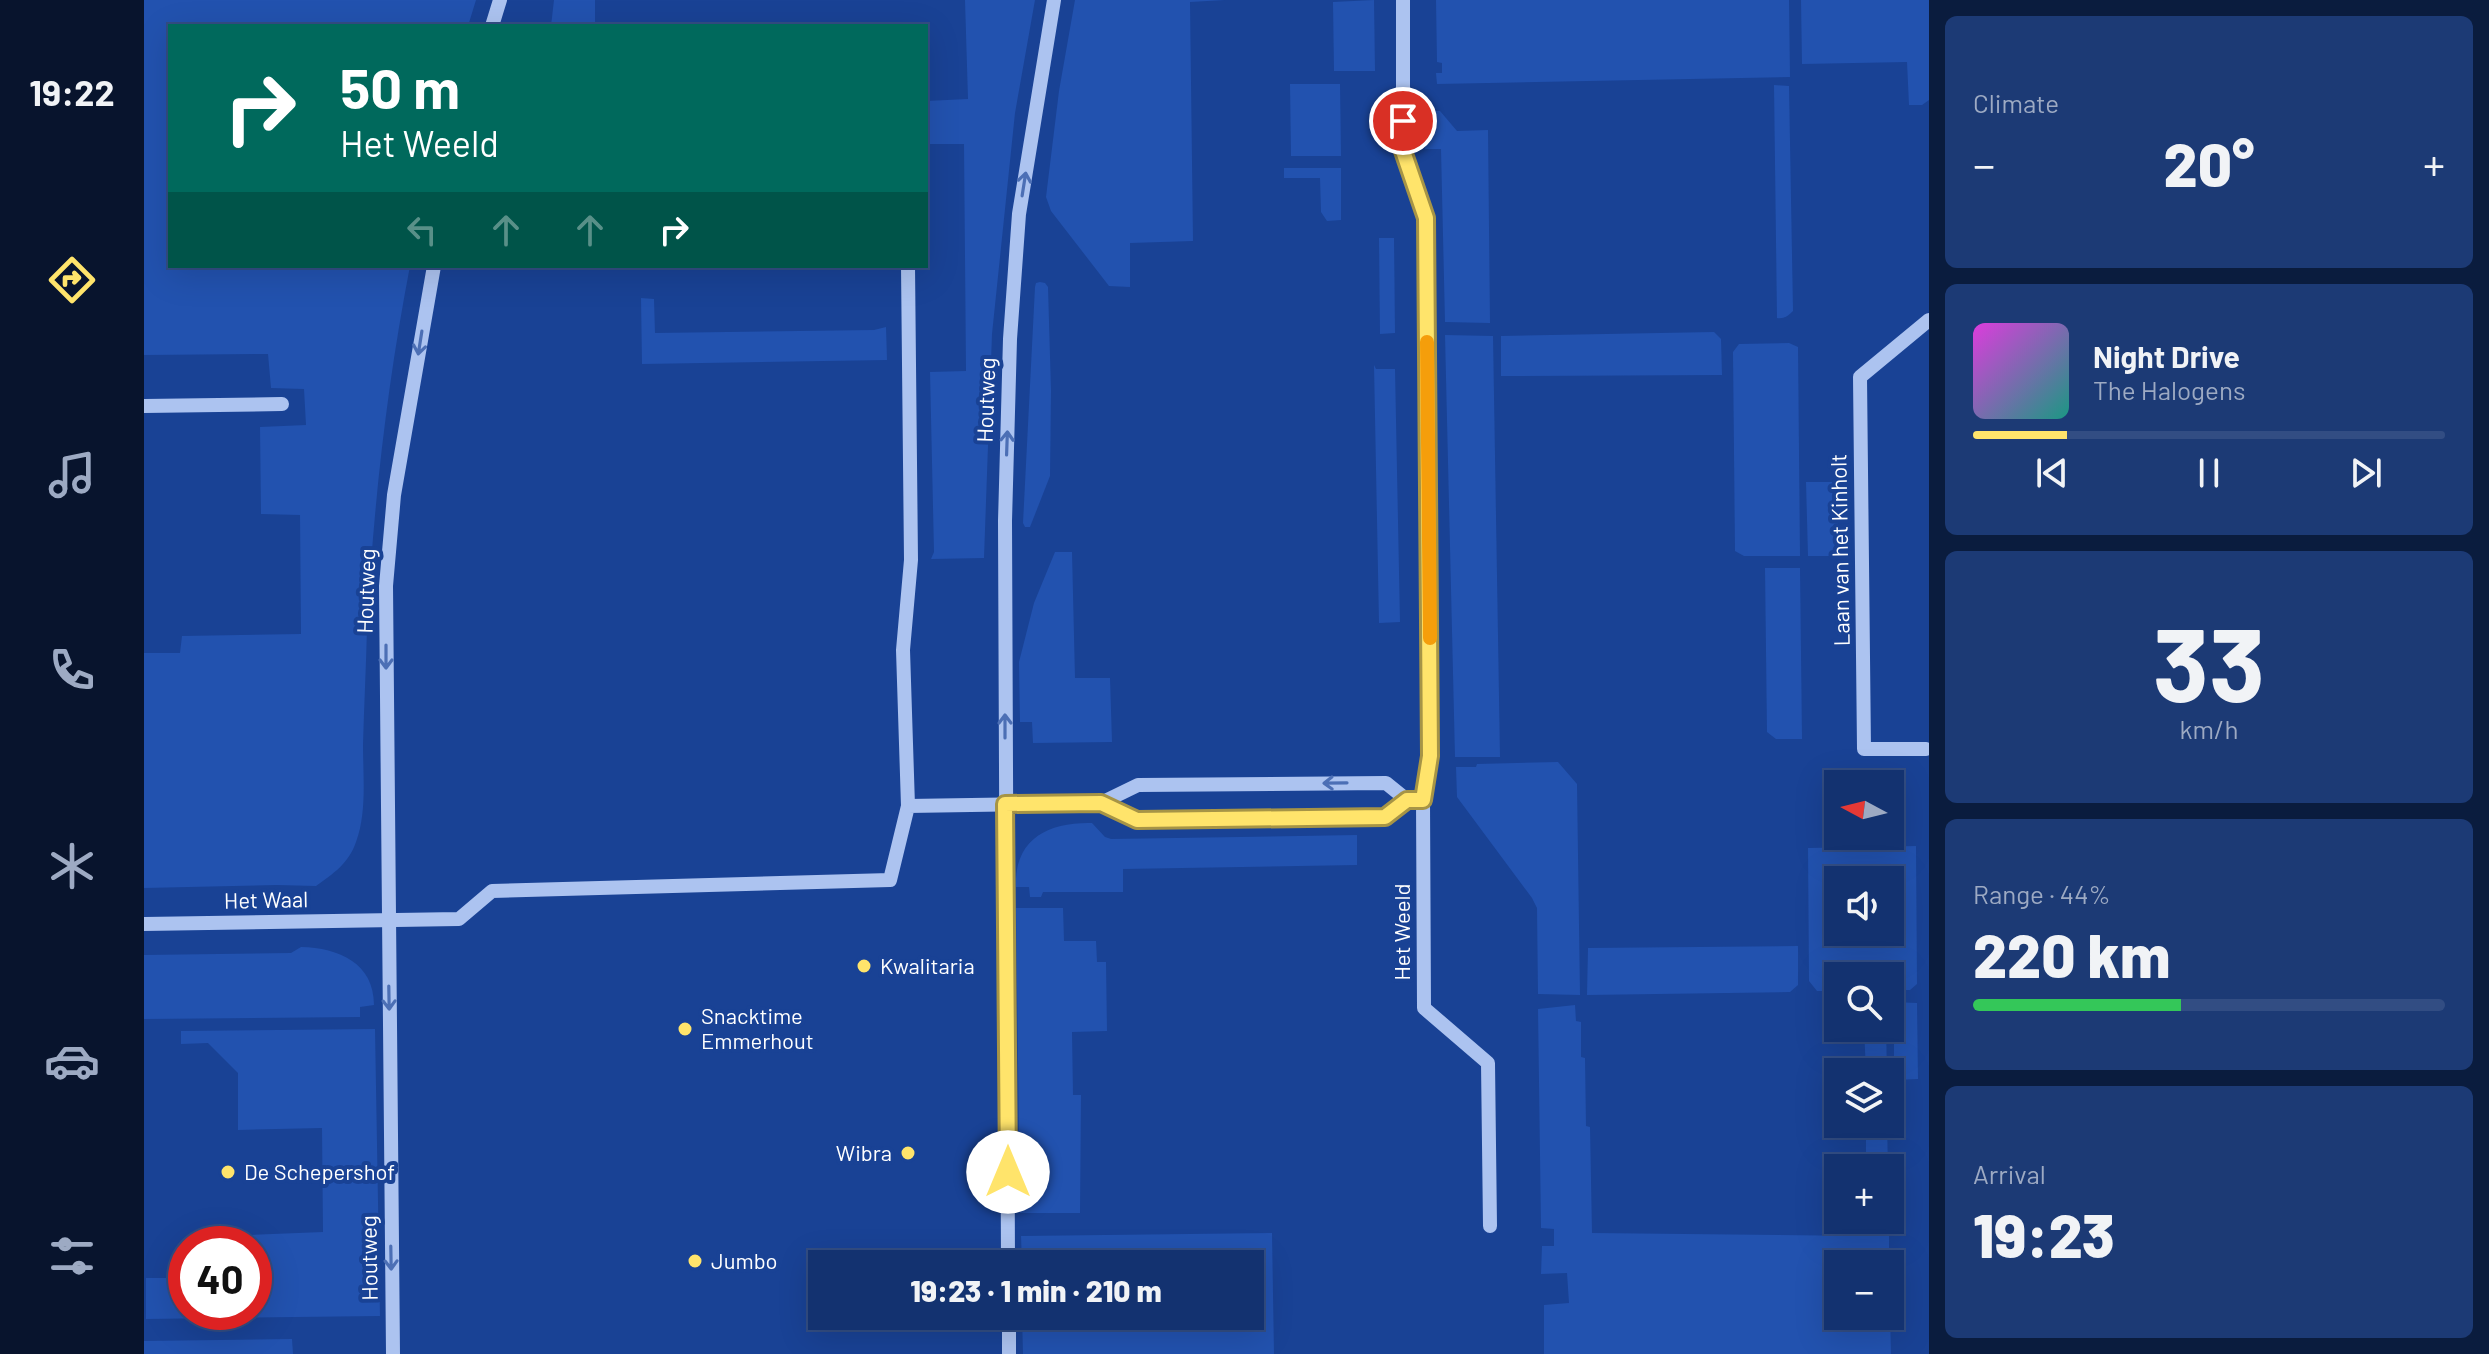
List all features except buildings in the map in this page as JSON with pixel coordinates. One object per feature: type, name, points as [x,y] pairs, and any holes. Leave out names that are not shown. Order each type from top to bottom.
[{"type":"street","points":[[493,24],[500,0]]},
{"type":"street","name":"Houtweg","points":[[1008,1250],[1005,521],[1010,339],[1019,214],[1054,0]]},
{"type":"street","name":"Het Weeld","points":[[1403,0],[1403,151],[1426,218],[1430,756],[1423,800],[1424,1008],[1488,1063],[1490,1226]]},
{"type":"street","name":"Houtweg","points":[[393,1354],[386,586],[394,495],[434,268]]},
{"type":"street","points":[[388,920],[459,919],[492,891],[890,880],[908,806],[903,650],[911,544],[908,268]]},
{"type":"street","name":"Laan van het Kinholt","points":[[1926,749],[1864,749],[1860,377],[1929,320]]},
{"type":"street","points":[[144,406],[282,404]]},
{"type":"street","points":[[908,806],[1101,803],[1138,785],[1386,783],[1407,800]]},
{"type":"street","points":[[1101,803],[1137,820],[1385,817],[1407,800],[1423,800]]},
{"type":"street","name":"Het Waal","points":[[144,924],[388,920]]},
{"type":"street","points":[[1009,1330],[1009,1354]]},
{"type":"shaded area","points":[[144,0],[476,0],[469,24],[168,24],[168,268],[410,268],[388,401],[373,538],[367,629],[362,819],[356,842],[345,862],[316,886],[144,888],[144,653],[180,653],[182,636],[301,634],[300,515],[261,514],[260,427],[306,425],[304,389],[271,388],[268,354],[144,355]]},
{"type":"shaded area","points":[[554,0],[595,0],[595,24],[551,24]]},
{"type":"shaded area","points":[[965,0],[1035,0],[1015,113],[992,334],[984,558],[931,559],[934,552],[930,372],[966,371],[964,144],[928,144],[928,101],[968,99]]},
{"type":"shaded area","points":[[1075,0],[1225,0],[1190,2],[1193,241],[1130,243],[1130,287],[1109,286],[1051,211],[1046,197],[1059,91]]},
{"type":"shaded area","points":[[1374,0],[1375,71],[1334,71],[1333,2]]},
{"type":"shaded area","points":[[1436,0],[1789,0],[1790,77],[1437,84],[1436,73],[1442,73],[1442,63],[1437,62]]},
{"type":"shaded area","points":[[1801,0],[1929,0],[1929,100],[1922,105],[1909,105],[1907,62],[1802,64]]},
{"type":"shaded area","points":[[1290,84],[1340,84],[1341,156],[1291,156]]},
{"type":"shaded area","points":[[1774,85],[1789,86],[1793,311],[1779,318],[1777,318]]},
{"type":"shaded area","points":[[1425,111],[1440,111],[1457,131],[1488,130],[1490,323],[1445,322],[1441,149],[1425,149]]},
{"type":"shaded area","points":[[1284,168],[1341,168],[1341,220],[1327,221],[1321,212],[1320,178],[1284,178]]},
{"type":"shaded area","points":[[1379,238],[1394,238],[1395,333],[1380,334]]},
{"type":"shaded area","points":[[1040,282],[1048,287],[1050,476],[1030,527],[1025,527],[1035,287]]},
{"type":"shaded area","points":[[641,298],[654,299],[655,333],[874,330],[886,327],[887,360],[642,364]]},
{"type":"shaded area","points":[[1714,332],[1721,339],[1722,375],[1501,376],[1501,336]]},
{"type":"shaded area","points":[[1445,335],[1493,336],[1500,757],[1455,757]]},
{"type":"shaded area","points":[[1789,343],[1798,347],[1800,556],[1744,556],[1735,551],[1733,352],[1739,344]]},
{"type":"shaded area","points":[[1374,365],[1376,369],[1395,369],[1400,622],[1379,623]]},
{"type":"shaded area","points":[[1806,482],[1838,482],[1838,556],[1808,556]]},
{"type":"shaded area","points":[[1055,552],[1072,552],[1075,678],[1110,678],[1112,742],[1033,743],[1032,722],[1020,722],[1019,662],[1034,603]]},
{"type":"shaded area","points":[[1765,568],[1800,568],[1802,739],[1776,739],[1767,732]]},
{"type":"shaded area","points":[[1558,762],[1577,784],[1580,995],[1538,994],[1537,908],[1457,797],[1456,767]]},
{"type":"shaded area","points":[[1092,823],[1111,839],[1357,835],[1357,865],[1123,869],[1123,892],[1043,892],[1041,897],[1030,897],[1029,887],[1016,887],[1021,857],[1037,837],[1061,826]]},
{"type":"shaded area","points":[[1904,846],[1916,846],[1917,984],[1910,990],[1904,990],[1904,962],[1824,962],[1824,991],[1817,991],[1809,981],[1808,848],[1904,850]]},
{"type":"shaded area","points":[[1016,908],[1063,908],[1064,941],[1096,941],[1097,962],[1106,962],[1107,1031],[1072,1032],[1073,1095],[1081,1095],[1080,1213],[1020,1213]]},
{"type":"shaded area","points":[[1798,946],[1798,985],[1790,992],[1587,995],[1588,948]]},
{"type":"shaded area","points":[[301,947],[341,955],[361,968],[368,978],[374,1005],[360,1007],[360,1017],[144,1019],[144,955],[291,953]]},
{"type":"shaded area","points":[[1904,1002],[1917,1003],[1918,1079],[1904,1080],[1904,1058],[1894,1058],[1894,1042],[1904,1042]]},
{"type":"shaded area","points":[[1575,1005],[1576,1021],[1581,1022],[1586,1126],[1590,1127],[1592,1233],[1889,1234],[1889,1250],[1824,1250],[1824,1330],[1890,1330],[1891,1354],[1544,1354],[1544,1305],[1569,1303],[1567,1273],[1541,1274],[1542,1246],[1554,1246],[1554,1229],[1541,1228],[1538,1009]]},
{"type":"shaded area","points":[[375,1029],[380,1316],[272,1317],[272,1234],[323,1232],[322,1128],[238,1130],[238,1073],[208,1043],[181,1044],[181,1031]]},
{"type":"shaded area","points":[[1865,1042],[1886,1042],[1887,1058],[1865,1058]]},
{"type":"shaded area","points":[[1866,1138],[1887,1138],[1888,1154],[1866,1154]]},
{"type":"shaded area","points":[[1272,1233],[1274,1354],[1023,1354],[1022,1330],[1264,1330],[1264,1250],[1022,1250],[1021,1236]]},
{"type":"shaded area","points":[[146,1278],[168,1278],[168,1319],[146,1319]]},
{"type":"shaded area","points":[[292,1339],[293,1354],[144,1354],[144,1341]]},
{"type":"slow traffic","points":[[1427,342],[1430,638]]},
{"type":"place","name":"Kwalitaria","points":[[864,966]]},
{"type":"place","name":"Snacktime Emmerhout","points":[[685,1029]]},
{"type":"place","name":"Wibra","points":[[908,1153]]},
{"type":"place","name":"De Schepershof","points":[[228,1172]]},
{"type":"place","name":"Jumbo","points":[[695,1261]]},
{"type":"route","points":[[1008,1172],[1005,804],[1101,803],[1137,820],[1385,817],[1407,800],[1423,800],[1430,756],[1426,218],[1403,151],[1403,121]]}]
